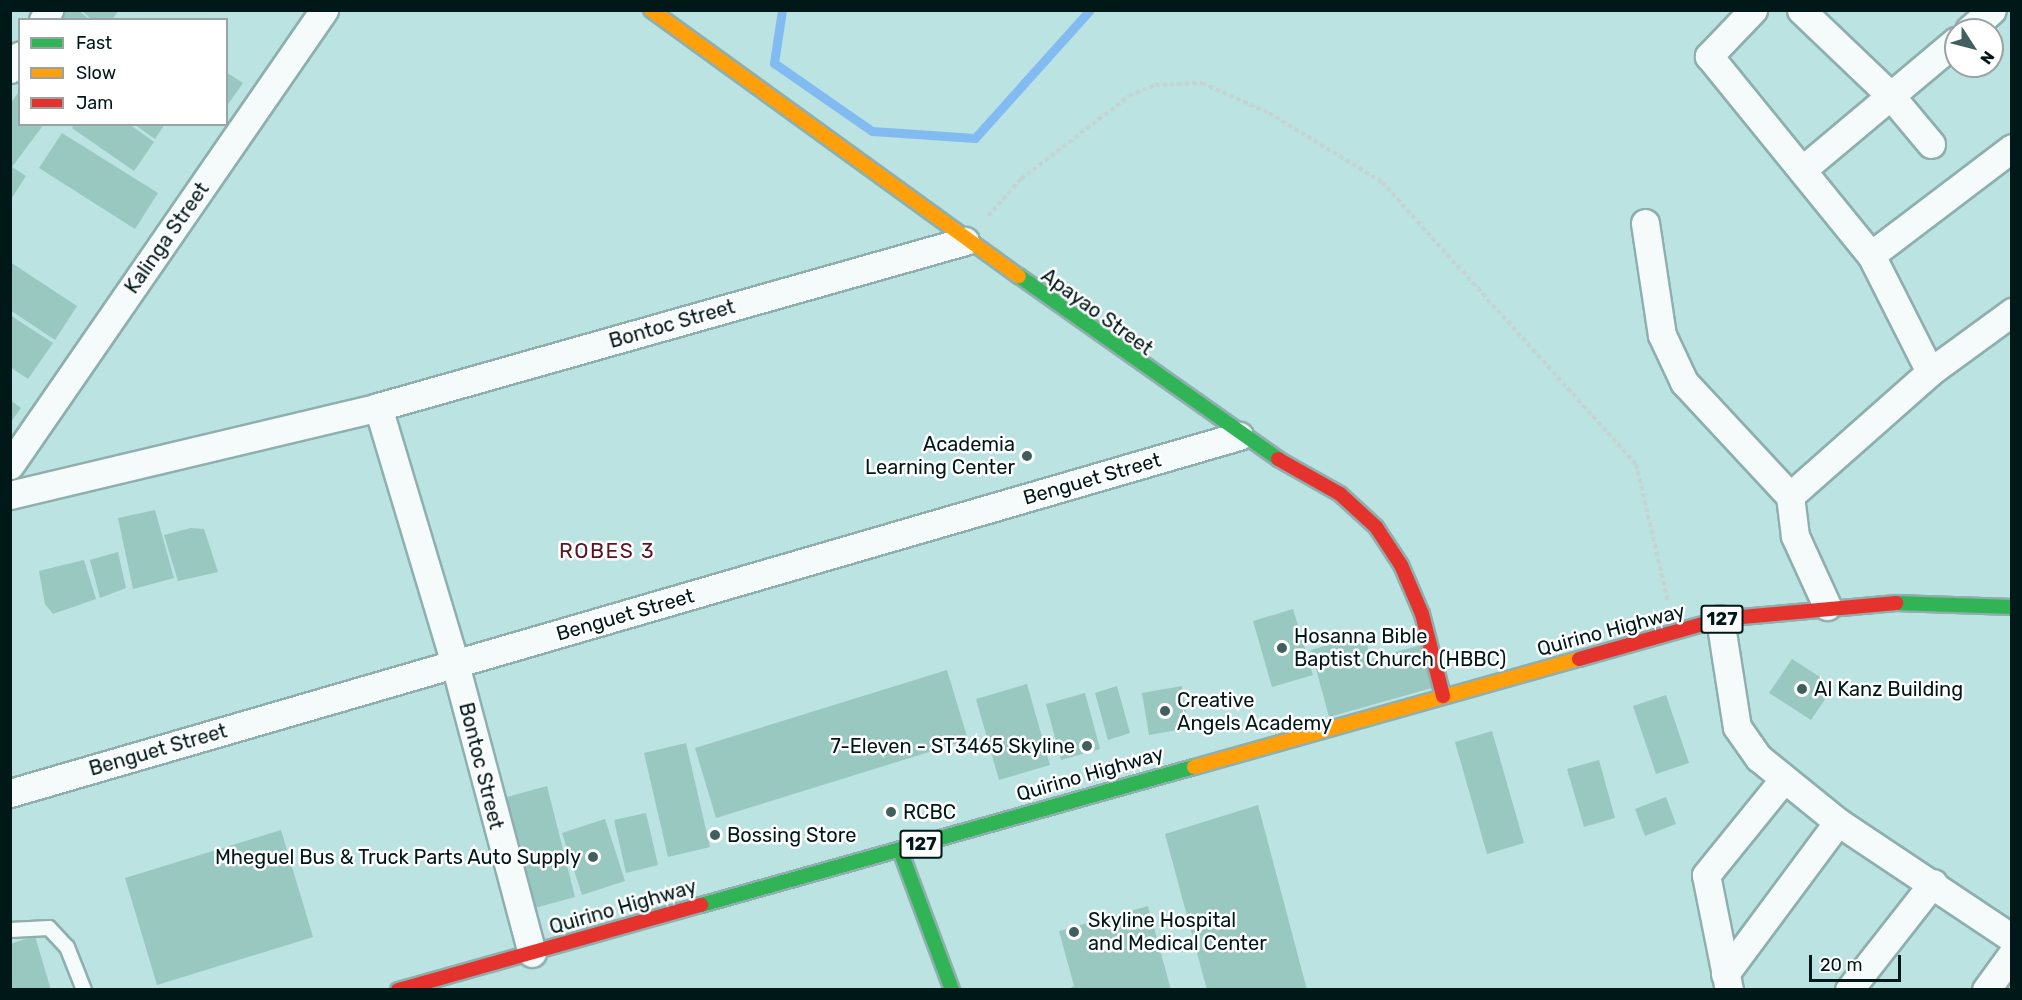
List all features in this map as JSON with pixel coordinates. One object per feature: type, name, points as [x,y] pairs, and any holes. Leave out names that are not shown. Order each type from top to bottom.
[{"type":"main road","name":"Apayao Street","points":[[651,10],[965,241],[1239,436],[1340,494],[1376,526],[1401,565],[1422,614],[1443,696]]},
{"type":"main road","name":"Quirino Highway","points":[[398,990],[1720,619],[1827,606],[1986,603],[2012,607]]},
{"type":"main road","points":[[900,850],[952,990]]},
{"type":"street","name":"Kalinga Street","points":[[10,465],[324,10]]},
{"type":"street","points":[[1753,10],[1709,56],[1871,255],[1930,372]]},
{"type":"street","points":[[1801,10],[1890,95],[1931,144]]},
{"type":"street","points":[[1802,170],[1944,50]]},
{"type":"street","points":[[1871,255],[2012,148]]},
{"type":"street","points":[[1645,223],[1662,335],[1684,382],[1790,496],[1795,536],[1827,606]]},
{"type":"street","name":"Bontoc Street","points":[[10,495],[378,407],[965,241]]},
{"type":"street","points":[[1790,496],[1930,372],[2012,312]]},
{"type":"street","name":"Bontoc Street","points":[[378,407],[455,664],[532,953]]},
{"type":"street","name":"Benguet Street","points":[[10,793],[1239,436]]},
{"type":"street","points":[[1720,619],[1737,727],[1783,780],[1838,822],[1933,883],[2012,938]]},
{"type":"street","points":[[1727,982],[1706,875],[1783,780]]},
{"type":"street","points":[[1727,982],[1838,822]]},
{"type":"street","points":[[1850,990],[1933,883]]},
{"type":"street","points":[[1986,990],[2012,954]]},
{"type":"lane","points":[[10,930],[49,928],[67,947],[84,990]]},
{"type":"path","points":[[965,241],[1021,179],[1137,93],[1155,86],[1202,83],[1269,113],[1382,182],[1636,464],[1675,632]]},
{"type":"building","points":[[52,10],[78,10],[88,18],[47,18]]},
{"type":"building","points":[[81,10],[119,10],[113,18],[90,18]]},
{"type":"building","points":[[228,73],[243,83],[228,104]]},
{"type":"building","points":[[18,93],[18,126],[43,126],[12,167],[26,176],[10,201],[10,104]]},
{"type":"building","points":[[73,126],[132,126],[154,142],[134,171],[72,128]]},
{"type":"building","points":[[137,126],[164,126],[155,139]]},
{"type":"building","points":[[62,133],[158,193],[135,229],[39,168]]},
{"type":"building","points":[[10,262],[77,306],[55,340],[10,310]]},
{"type":"building","points":[[10,315],[53,343],[28,379],[10,367]]},
{"type":"building","points":[[10,400],[21,408],[10,423]]},
{"type":"building","points":[[155,510],[174,578],[133,589],[118,518]]},
{"type":"building","points":[[191,528],[204,529],[218,572],[178,581],[164,535]]},
{"type":"building","points":[[118,552],[126,588],[100,598],[90,560]]},
{"type":"building","points":[[84,560],[96,599],[53,614],[45,604],[39,571]]},
{"type":"building","name":"Hosanna Bible Baptist Church (HBBC)","points":[[1293,609],[1313,675],[1272,687],[1253,621]]},
{"type":"building","points":[[1364,634],[1371,659],[1421,645],[1432,688],[1329,717],[1311,650]]},
{"type":"building","name":"Al Kanz Building","points":[[1792,659],[1834,686],[1811,720],[1769,693]]},
{"type":"building","points":[[947,670],[968,740],[716,818],[695,748]]},
{"type":"building","points":[[1027,684],[1050,765],[999,780],[976,699]]},
{"type":"building","points":[[1117,686],[1130,733],[1108,740],[1095,693]]},
{"type":"building","name":"Creative Angels Academy","points":[[1182,686],[1189,728],[1149,735],[1142,693]]},
{"type":"building","points":[[1085,693],[1100,749],[1061,760],[1046,704]]},
{"type":"building","points":[[1666,695],[1689,763],[1656,774],[1633,706]]},
{"type":"building","points":[[1492,731],[1524,843],[1487,854],[1455,742]]},
{"type":"building","points":[[686,743],[710,847],[668,857],[644,753]]},
{"type":"building","points":[[1599,760],[1615,818],[1584,827],[1567,769]]},
{"type":"building","points":[[547,786],[575,897],[531,909],[503,798]]},
{"type":"building","points":[[1666,797],[1676,824],[1645,836],[1635,809]]},
{"type":"building","points":[[1258,805],[1307,990],[1207,990],[1165,834]]},
{"type":"building","points":[[646,813],[658,865],[626,873],[614,820]]},
{"type":"building","name":"Mheguel Bus & Truck Parts Auto Supply","points":[[605,819],[625,881],[582,895],[562,833]]},
{"type":"building","points":[[281,830],[313,937],[157,985],[125,878]]},
{"type":"building","points":[[1148,906],[1171,990],[1066,990],[1074,986],[1059,931]]},
{"type":"building","points":[[35,936],[51,990],[10,990],[10,944]]},
{"type":"waterway","points":[[782,10],[774,63],[872,131],[975,138],[1090,10]]},
{"type":"traffic: fast","points":[[1019,276],[1278,459]]},
{"type":"traffic: fast","points":[[1896,603],[2012,607]]},
{"type":"traffic: fast","points":[[701,905],[1194,767]]},
{"type":"traffic: fast","points":[[900,850],[952,990]]},
{"type":"traffic: slow","points":[[651,10],[1019,276]]},
{"type":"traffic: slow","points":[[1194,767],[1579,659]]},
{"type":"traffic: jam","points":[[1278,459],[1340,494],[1376,527],[1401,565],[1422,614],[1443,696]]},
{"type":"traffic: jam","points":[[1579,659],[1720,619],[1896,603]]},
{"type":"traffic: jam","points":[[398,990],[701,905]]},
{"type":"place","name":"Academia Learning Center","points":[[1027,456]]},
{"type":"place","name":"Hosanna Bible Baptist Church (HBBC)","points":[[1282,648]]},
{"type":"place","name":"Al Kanz Building","points":[[1802,689]]},
{"type":"place","name":"Creative Angels Academy","points":[[1165,711]]},
{"type":"place","name":"7-Eleven - ST3465 Skyline","points":[[1087,746]]},
{"type":"place","name":"RCBC","points":[[891,812]]},
{"type":"place","name":"Bossing Store","points":[[715,835]]},
{"type":"place","name":"Mheguel Bus & Truck Parts Auto Supply","points":[[593,857]]},
{"type":"place","name":"Skyline Hospital and Medical Center","points":[[1074,932]]},
{"type":"district","name":"ROBES 3","points":[[607,551]]}]
